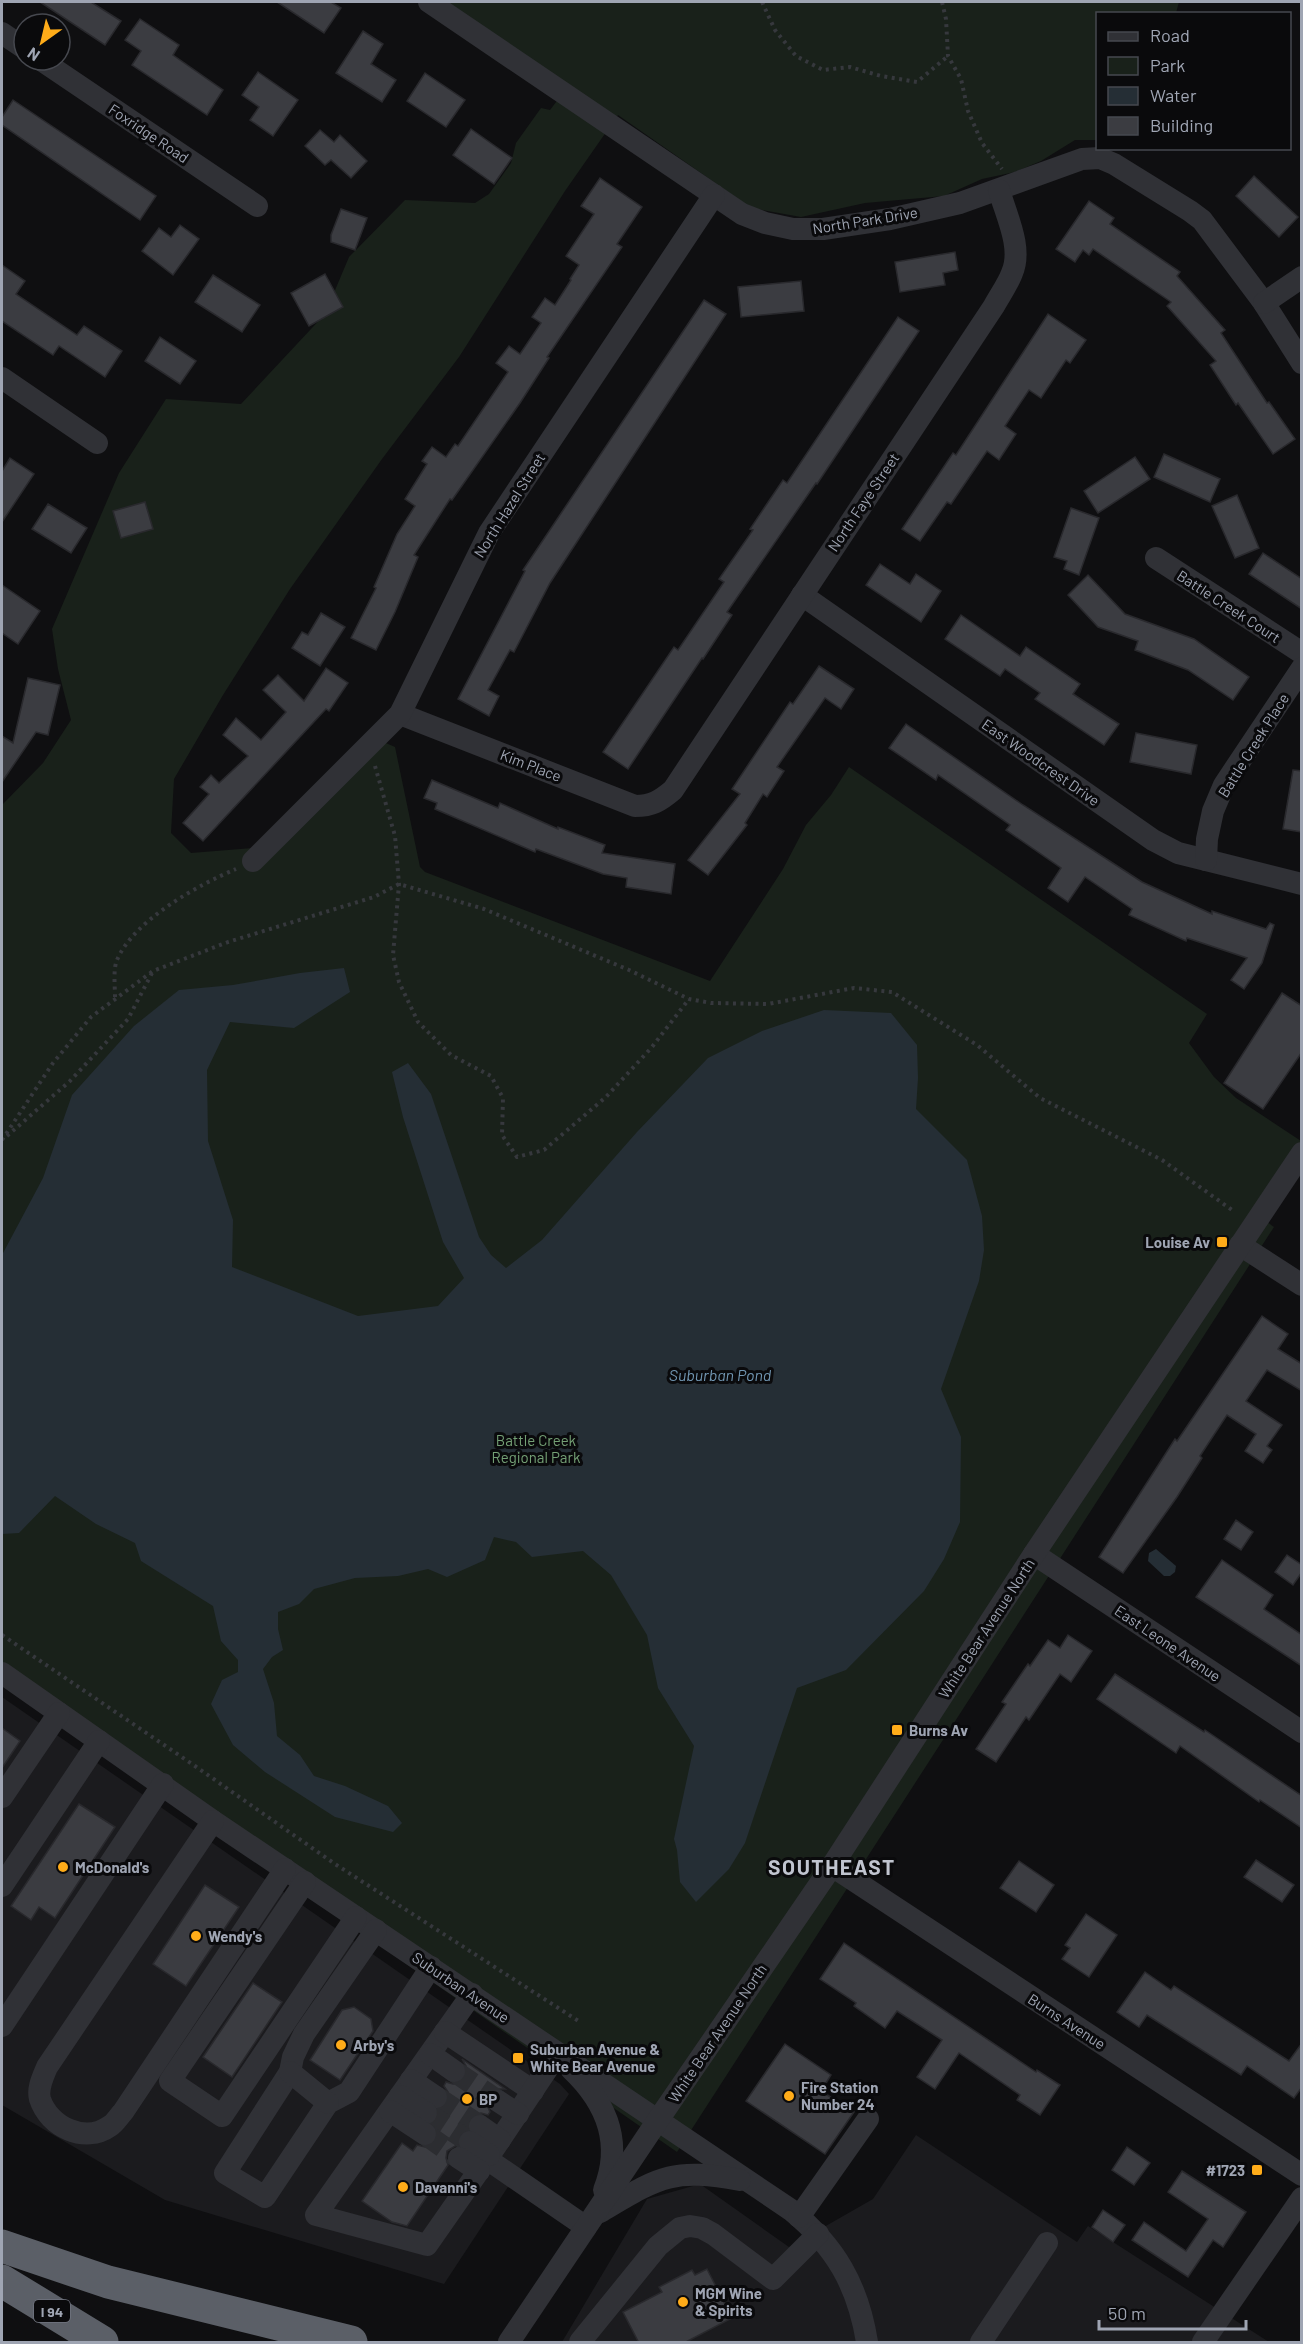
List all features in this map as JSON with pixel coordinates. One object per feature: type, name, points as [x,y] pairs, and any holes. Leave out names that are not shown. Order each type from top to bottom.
[{"type":"highway","points":[[2,2247],[108,2282],[351,2343]]},
{"type":"highway","name":"I 94","points":[[2,2281],[102,2343]]},
{"type":"street","name":"North Park Drive","points":[[429,2],[742,214],[765,223],[793,229],[813,229],[890,219],[960,203],[1003,189],[1059,165],[1082,159],[1100,158],[1191,210],[1202,220],[1264,303]]},
{"type":"street","name":"Foxridge Road","points":[[59,72],[257,207]]},
{"type":"street","name":"North Faye Street","points":[[662,799],[673,790],[994,306],[1016,261],[1003,189]]},
{"type":"street","name":"North Hazel Street","points":[[253,861],[400,714],[489,534],[714,195]]},
{"type":"street","points":[[1302,277],[1264,303],[1302,363]]},
{"type":"street","points":[[2,378],[97,443]]},
{"type":"street","name":"Battle Creek Court","points":[[1156,558],[1302,653]]},
{"type":"street","name":"East Woodcrest Drive","points":[[802,596],[1153,840],[1178,853],[1302,884]]},
{"type":"street","name":"Battle Creek Place","points":[[1206,860],[1207,839],[1213,811],[1224,785],[1302,668]]},
{"type":"street","name":"Kim Place","points":[[400,714],[635,806],[649,806],[662,799]]},
{"type":"street","name":"White Bear Avenue North","points":[[509,2343],[832,1866],[1034,1554],[1302,1153]]},
{"type":"street","points":[[1240,1245],[1302,1285]]},
{"type":"street","name":"East Leone Avenue","points":[[1034,1554],[1302,1732]]},
{"type":"street","name":"Suburban Avenue","points":[[2,1673],[213,1821],[535,2036],[799,2217],[818,2234],[836,2256],[850,2281],[862,2314],[867,2343]]},
{"type":"street","points":[[2,1797],[59,1713]]},
{"type":"street","points":[[2,1886],[99,1741]]},
{"type":"street","points":[[2,2026],[9,2002],[163,1784]]},
{"type":"street","points":[[213,1821],[47,2067],[40,2084],[40,2098],[50,2116],[64,2129],[85,2134],[93,2132],[109,2127],[123,2112],[285,1869]]},
{"type":"street","name":"Burns Avenue","points":[[832,1866],[1302,2175]]},
{"type":"street","points":[[305,1882],[170,2081],[222,2116],[356,1917]]},
{"type":"street","points":[[376,1930],[304,2034],[293,2057],[290,2072],[225,2173],[265,2197],[328,2103],[349,2092],[431,1967]]},
{"type":"street","points":[[472,1994],[316,2215],[427,2246],[556,2056]]},
{"type":"street","points":[[445,2032],[533,2091]]},
{"type":"street","points":[[535,2036],[577,2075],[599,2104],[610,2126],[613,2146],[612,2171],[590,2222]]},
{"type":"street","points":[[430,2054],[454,2071]]},
{"type":"street","points":[[290,2072],[328,2103]]},
{"type":"street","points":[[400,2096],[429,2115],[400,2096]]},
{"type":"street","points":[[498,2101],[518,2114]]},
{"type":"street","points":[[799,2217],[868,2119]]},
{"type":"street","points":[[470,2142],[590,2222]]},
{"type":"street","points":[[590,2222],[647,2184],[663,2178],[686,2173],[710,2174],[749,2181]]},
{"type":"street","points":[[1203,2343],[1302,2198]]},
{"type":"street","points":[[580,2343],[658,2246],[680,2228],[690,2226],[702,2228],[713,2234],[773,2279],[818,2234]]},
{"type":"street","points":[[981,2343],[1047,2243]]},
{"type":"path","points":[[762,2],[775,30],[796,56],[823,70],[850,67],[881,76],[917,82],[948,56]]},
{"type":"path","points":[[942,2],[946,19],[948,56],[961,79],[968,111],[982,143],[1001,166],[1003,189]]},
{"type":"path","points":[[370,745],[395,836],[399,884],[393,955],[399,982],[417,1022],[451,1055],[492,1076],[503,1098],[502,1135],[517,1157],[544,1150],[606,1097],[652,1047],[689,999]]},
{"type":"path","points":[[115,998],[116,961],[141,925],[207,881],[253,861]]},
{"type":"path","points":[[2,1140],[53,1063],[91,1017],[153,970],[228,942],[374,897],[399,884],[484,909],[629,970],[689,999],[711,1003],[768,1004],[854,988],[892,992],[977,1045],[1040,1098],[1162,1160],[1232,1210]]},
{"type":"path","points":[[2,1140],[70,1081],[128,1019],[153,970]]},
{"type":"path","points":[[2,1635],[335,1864],[580,2022]]},
{"type":"shaded area","points":[[2,1697],[560,2084],[569,2094],[444,2284],[165,2200],[2,2105]]},
{"type":"shaded area","points":[[916,2135],[1077,2242],[1088,2226],[1269,2342],[562,2342],[647,2199],[700,2184],[789,2247],[873,2199]]},
{"type":"green space","name":"Battle Creek Regional Park","points":[[429,2],[1179,2],[1176,12],[1096,12],[1096,140],[1075,140],[1041,161],[1015,172],[982,179],[944,196],[865,203],[801,217],[751,208],[618,115],[565,191],[459,357],[382,459],[290,589],[223,695],[174,779],[171,833],[191,853],[266,847],[365,734],[395,747],[420,867],[425,872],[710,981],[783,869],[806,825],[831,795],[849,767],[1207,1014],[1189,1043],[1214,1077],[1236,1098],[1301,1141],[1301,1145],[1257,1215],[1274,1227],[677,2152],[2,1683],[2,805],[43,763],[71,720],[58,669],[52,629],[119,473],[166,399],[241,404],[325,314],[349,257],[405,200],[475,203],[489,194],[511,163],[516,143],[541,108],[550,110],[563,93]]},
{"type":"water","name":"Suburban Pond","points":[[344,968],[350,992],[294,1028],[230,1022],[207,1070],[208,1141],[233,1220],[232,1267],[358,1316],[438,1306],[464,1278],[443,1242],[403,1117],[392,1072],[408,1063],[431,1094],[479,1237],[491,1255],[506,1268],[542,1240],[637,1132],[708,1058],[762,1031],[824,1010],[891,1013],[917,1045],[916,1109],[967,1160],[982,1216],[984,1250],[979,1281],[941,1389],[961,1437],[960,1522],[944,1559],[924,1591],[846,1670],[797,1688],[745,1843],[729,1869],[696,1902],[680,1882],[674,1839],[694,1746],[658,1688],[647,1635],[611,1575],[583,1551],[532,1557],[516,1542],[494,1537],[485,1560],[447,1577],[428,1569],[398,1576],[355,1578],[314,1589],[299,1604],[278,1612],[278,1629],[283,1650],[272,1657],[263,1669],[274,1703],[277,1736],[300,1755],[314,1776],[345,1786],[388,1806],[402,1823],[393,1832],[335,1817],[265,1772],[233,1745],[211,1704],[222,1680],[238,1672],[238,1660],[221,1641],[213,1606],[141,1561],[135,1543],[96,1524],[55,1496],[19,1533],[2,1534],[2,1255],[43,1178],[72,1095],[134,1026],[179,990],[233,985]]},
{"type":"water","points":[[1156,1549],[1176,1566],[1175,1572],[1170,1576],[1164,1576],[1148,1561],[1149,1553]]},
{"type":"building","points":[[40,2],[91,2],[121,21],[105,45],[72,23],[72,12],[55,12]]},
{"type":"building","points":[[277,2],[331,2],[341,8],[324,33]]},
{"type":"building","points":[[140,19],[179,45],[173,55],[223,90],[207,115],[132,65],[141,51],[125,40]]},
{"type":"building","points":[[363,31],[383,44],[371,64],[396,80],[382,102],[336,73]]},
{"type":"building","points":[[258,72],[298,100],[273,136],[250,120],[259,107],[242,95]]},
{"type":"building","points":[[425,73],[465,100],[446,127],[407,101]]},
{"type":"building","points":[[13,100],[156,196],[140,220],[2,125],[2,117]]},
{"type":"building","points":[[471,129],[512,158],[494,184],[453,155]]},
{"type":"building","points":[[320,130],[334,142],[340,135],[367,161],[351,178],[331,160],[325,165],[305,146]]},
{"type":"building","points":[[1254,176],[1298,217],[1279,237],[1236,196]]},
{"type":"building","points":[[600,178],[642,207],[617,244],[622,247],[547,357],[549,358],[520,403],[452,500],[450,499],[414,555],[418,557],[376,650],[351,638],[376,588],[374,587],[397,534],[415,506],[405,499],[427,464],[422,461],[432,447],[446,457],[455,444],[458,446],[508,372],[496,363],[509,346],[520,354],[541,323],[532,317],[545,298],[555,305],[571,280],[579,265],[566,256],[594,214],[581,206]]},
{"type":"building","points":[[1089,201],[1114,218],[1110,224],[1180,272],[1177,276],[1225,330],[1221,333],[1267,403],[1269,402],[1295,439],[1273,454],[1238,403],[1236,405],[1210,365],[1216,361],[1167,306],[1171,302],[1093,249],[1089,255],[1083,250],[1075,262],[1056,249]]},
{"type":"building","points":[[341,209],[367,218],[355,250],[331,242],[331,235]]},
{"type":"building","points":[[180,225],[199,239],[173,275],[142,251],[159,228],[171,237]]},
{"type":"building","points":[[955,252],[958,270],[943,273],[945,285],[900,292],[895,262]]},
{"type":"building","points":[[2,265],[25,281],[16,294],[77,335],[84,326],[122,351],[105,377],[59,346],[53,355],[2,321]]},
{"type":"building","points":[[325,274],[343,307],[309,326],[291,293]]},
{"type":"building","points":[[213,275],[260,305],[242,332],[195,302]]},
{"type":"building","points":[[801,281],[804,311],[741,317],[738,287]]},
{"type":"building","points":[[704,300],[726,314],[550,583],[514,652],[510,650],[488,690],[499,696],[489,716],[458,699],[525,571],[523,570]]},
{"type":"building","points":[[1048,314],[1086,340],[1070,363],[1066,360],[1041,398],[1029,390],[1005,426],[1016,434],[999,460],[987,451],[951,504],[947,502],[920,541],[902,529],[953,453],[956,455]]},
{"type":"building","points":[[898,317],[919,331],[817,484],[727,612],[732,615],[628,769],[603,752],[674,647],[678,650],[724,582],[719,579],[753,530],[750,529],[783,480],[787,483]]},
{"type":"building","points":[[160,337],[196,361],[180,384],[145,361]]},
{"type":"building","points":[[1164,454],[1220,479],[1210,502],[1154,477]]},
{"type":"building","points":[[1135,457],[1150,479],[1098,513],[1084,491]]},
{"type":"building","points":[[10,458],[34,474],[2,522],[2,471]]},
{"type":"building","points":[[1237,495],[1259,548],[1235,558],[1212,506]]},
{"type":"building","points":[[145,502],[153,529],[121,538],[113,511]]},
{"type":"building","points":[[48,504],[87,528],[71,553],[32,529]]},
{"type":"building","points":[[1071,508],[1099,518],[1079,575],[1064,569],[1067,561],[1054,557]]},
{"type":"building","points":[[1263,553],[1302,579],[1302,609],[1249,574]]},
{"type":"building","points":[[880,564],[910,584],[916,574],[941,591],[921,622],[866,585]]},
{"type":"building","points":[[1088,575],[1125,614],[1194,639],[1249,677],[1233,700],[1188,670],[1135,650],[1138,641],[1098,627],[1068,595]]},
{"type":"building","points":[[2,585],[40,611],[18,644],[2,633]]},
{"type":"building","points":[[321,613],[345,627],[320,666],[292,648],[302,632],[308,635]]},
{"type":"building","points":[[961,615],[1020,656],[1026,647],[1080,684],[1073,694],[1119,724],[1104,745],[1035,699],[1040,693],[1005,669],[1000,676],[945,639]]},
{"type":"building","points":[[819,666],[854,689],[841,709],[825,698],[777,767],[784,771],[767,797],[763,794],[745,823],[747,825],[708,875],[688,860],[740,794],[732,789],[790,702],[793,704]]},
{"type":"building","points":[[326,668],[348,683],[329,711],[326,709],[203,841],[183,823],[209,794],[200,787],[211,775],[219,783],[248,756],[223,735],[236,718],[261,740],[286,712],[263,690],[278,675],[304,701]]},
{"type":"building","points":[[28,678],[60,685],[48,735],[36,732],[2,782],[2,736],[13,743]]},
{"type":"building","points":[[906,724],[1023,805],[1142,882],[1212,914],[1212,911],[1266,929],[1270,923],[1274,925],[1262,963],[1244,989],[1231,980],[1247,958],[1187,938],[1186,941],[1129,915],[1132,909],[1085,877],[1068,902],[1048,888],[1061,868],[1006,830],[1010,825],[938,775],[936,780],[889,748]]},
{"type":"building","points":[[1136,733],[1197,745],[1191,774],[1130,762]]},
{"type":"building","points":[[1293,770],[1302,771],[1302,832],[1283,829]]},
{"type":"building","points":[[432,780],[498,808],[500,803],[558,829],[558,827],[605,845],[602,853],[675,864],[671,894],[626,887],[627,878],[603,874],[536,849],[535,852],[435,809],[437,803],[424,798]]},
{"type":"building","points":[[1282,993],[1302,1006],[1302,1052],[1263,1109],[1224,1083]]},
{"type":"building","points":[[1262,1316],[1288,1334],[1278,1349],[1302,1364],[1302,1391],[1267,1370],[1246,1401],[1282,1425],[1267,1446],[1272,1450],[1263,1463],[1245,1451],[1256,1434],[1227,1415],[1177,1497],[1123,1573],[1099,1557],[1175,1439],[1177,1441]]},
{"type":"building","points":[[1236,1520],[1253,1532],[1241,1550],[1224,1539]]},
{"type":"building","points":[[1287,1555],[1302,1565],[1302,1572],[1293,1585],[1275,1572]]},
{"type":"building","points":[[1222,1560],[1273,1595],[1264,1609],[1302,1635],[1302,1666],[1196,1597]]},
{"type":"building","points":[[1068,1635],[1092,1651],[1071,1682],[1060,1674],[1029,1720],[1026,1717],[996,1762],[976,1749],[1006,1704],[1002,1702],[1028,1664],[1030,1666],[1048,1640],[1060,1648]]},
{"type":"building","points":[[1115,1674],[1204,1732],[1205,1730],[1302,1796],[1302,1828],[1260,1800],[1259,1802],[1180,1746],[1176,1753],[1097,1699]]},
{"type":"building","points":[[2,1728],[20,1741],[2,1768]]},
{"type":"building","name":"McDonald's","points":[[79,1804],[115,1827],[55,1918],[39,1907],[31,1920],[11,1906]]},
{"type":"building","points":[[1256,1860],[1294,1885],[1282,1902],[1244,1877]]},
{"type":"building","points":[[1019,1861],[1054,1885],[1036,1912],[1000,1888]]},
{"type":"building","name":"Wendy's","points":[[205,1885],[239,1907],[186,1986],[153,1964]]},
{"type":"building","points":[[1086,1914],[1117,1935],[1089,1977],[1062,1959],[1070,1948],[1065,1945]]},
{"type":"building","points":[[844,1943],[1036,2072],[1037,2070],[1060,2085],[1040,2115],[1017,2100],[1020,2095],[959,2053],[935,2089],[917,2077],[942,2040],[897,2011],[885,2028],[854,2006],[856,2003],[820,1979]]},
{"type":"building","points":[[1145,1972],[1171,1990],[1174,1986],[1289,2061],[1302,2043],[1302,2087],[1294,2098],[1247,2066],[1241,2075],[1147,2015],[1139,2027],[1117,2012]]},
{"type":"building","points":[[253,1983],[282,2002],[232,2077],[203,2057]]},
{"type":"building","name":"Arby's","points":[[354,2007],[371,2019],[373,2031],[340,2080],[310,2060],[342,2010]]},
{"type":"building","name":"Fire Station Number 24","points":[[785,2044],[831,2075],[821,2091],[854,2112],[825,2154],[746,2101]]},
{"type":"building","points":[[462,2059],[505,2089],[492,2089],[487,2093],[485,2101],[490,2112],[488,2115],[481,2113],[469,2118],[467,2129],[459,2135],[457,2145],[447,2151],[448,2165],[407,2226],[392,2222],[362,2201],[402,2143],[413,2151],[417,2145],[425,2147],[436,2142],[438,2134],[434,2124],[438,2120],[439,2110],[447,2105],[449,2099],[444,2086],[446,2082],[460,2083],[467,2073]]},
{"type":"building","points":[[1127,2147],[1150,2163],[1134,2185],[1112,2170]]},
{"type":"building","points":[[1182,2171],[1246,2212],[1223,2247],[1213,2240],[1188,2277],[1132,2240],[1144,2222],[1186,2251],[1208,2219],[1168,2192]]},
{"type":"building","points":[[1103,2210],[1125,2225],[1113,2242],[1092,2227]]},
{"type":"building","name":"MGM Wine & Spirits","points":[[707,2269],[732,2318],[684,2343],[639,2343],[623,2312],[662,2292],[659,2287],[692,2270],[695,2275]]},
{"type":"tunnel","points":[[454,2071],[498,2101]]},
{"type":"tunnel","points":[[436,2097],[480,2126]]},
{"type":"tunnel","points":[[426,2113],[470,2142]]},
{"type":"tunnel","points":[[425,2134],[459,2158]]},
{"type":"place","name":"Louise Av","points":[[1222,1242]]},
{"type":"place","name":"Burns Av","points":[[897,1730]]},
{"type":"place","name":"McDonald's","points":[[63,1867]]},
{"type":"place","name":"Wendy's","points":[[196,1936]]},
{"type":"place","name":"Arby's","points":[[341,2045]]},
{"type":"place","name":"Suburban Avenue & White Bear Avenue","points":[[518,2058]]},
{"type":"place","name":"Fire Station Number 24","points":[[789,2096]]},
{"type":"place","name":"BP","points":[[467,2099]]},
{"type":"place","name":"#1723","points":[[1257,2170]]},
{"type":"place","name":"Davanni's","points":[[403,2187]]},
{"type":"place","name":"MGM Wine & Spirits","points":[[683,2302]]},
{"type":"district","name":"SOUTHEAST","points":[[832,1866]]}]
